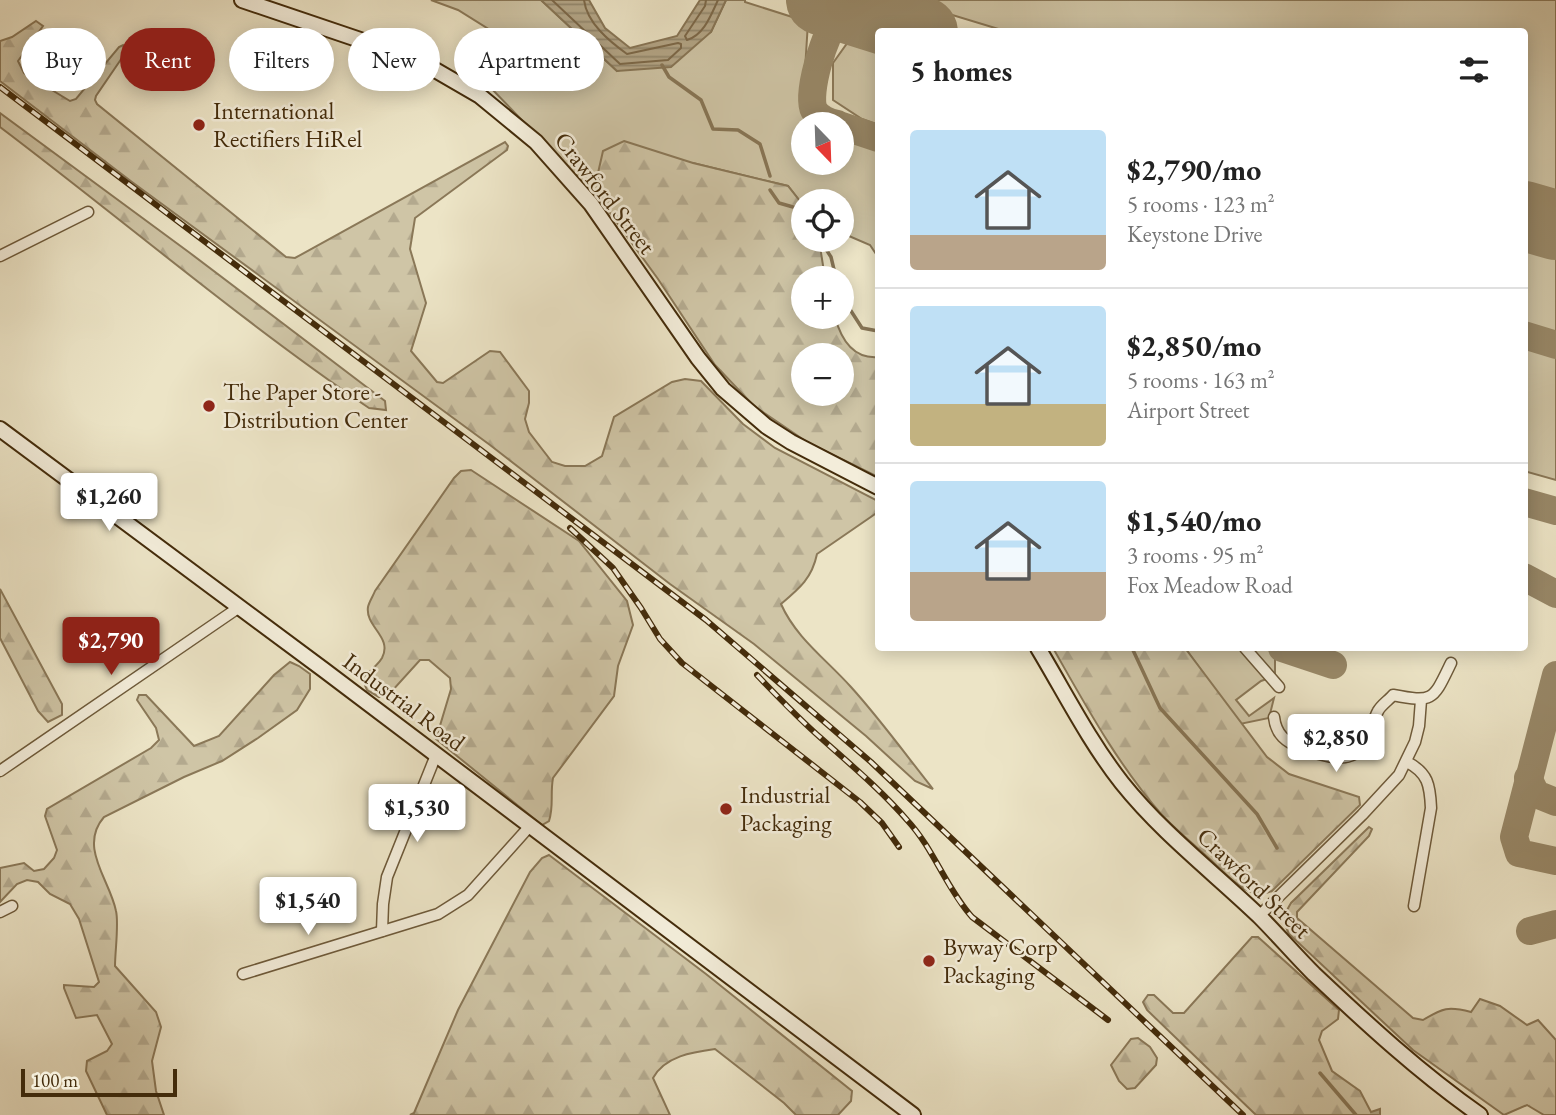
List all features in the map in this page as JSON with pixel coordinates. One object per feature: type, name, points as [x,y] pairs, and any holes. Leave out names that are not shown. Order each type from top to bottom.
[{"type":"main road","name":"Crawford Street","points":[[242,0],[430,67],[480,96],[536,142],[591,204],[698,358],[723,389],[766,426],[791,442],[875,485]]},
{"type":"main road","name":"Industrial Road","points":[[0,429],[913,1115]]},
{"type":"main road","name":"Crawford Street","points":[[1040,651],[1090,738],[1124,785],[1204,868],[1259,916],[1313,972],[1399,1052],[1480,1115]]},
{"type":"street","points":[[0,256],[88,212]]},
{"type":"street","points":[[0,771],[238,608]]},
{"type":"street","points":[[1248,651],[1279,687]]},
{"type":"street","points":[[1274,717],[1276,728],[1283,739],[1339,759],[1355,753],[1363,746],[1379,708],[1393,695],[1421,700],[1430,697],[1438,690],[1451,663]]},
{"type":"street","points":[[1259,916],[1385,792],[1407,762],[1419,726],[1421,700]]},
{"type":"street","points":[[382,931],[387,877],[436,755]]},
{"type":"street","points":[[1407,762],[1419,768],[1423,774],[1430,792],[1431,808],[1415,906]]},
{"type":"street","points":[[243,974],[438,914],[453,906],[484,878],[529,827]]},
{"type":"street","points":[[0,912],[12,906]]},
{"type":"green space","points":[[431,0],[541,0],[571,28],[487,28],[458,10]]},
{"type":"green space","points":[[726,0],[745,0],[808,22],[803,102],[806,112],[791,112],[791,175],[854,175],[854,140],[875,147],[875,252],[870,245],[854,238],[854,189],[791,190],[788,186],[693,163],[598,173],[605,206],[494,91],[604,91],[604,59],[617,71],[711,32]]},
{"type":"green space","points":[[903,0],[1556,0],[1556,201],[1528,192],[1528,28],[995,28]]},
{"type":"green space","points":[[36,21],[43,26],[42,28],[26,28]]},
{"type":"green space","points":[[21,31],[21,57],[18,61],[21,67],[21,91],[54,91],[70,101],[76,99],[83,91],[99,91],[95,100],[97,104],[286,257],[295,258],[505,142],[507,150],[415,218],[410,249],[426,303],[411,351],[437,382],[443,383],[490,351],[500,352],[529,391],[525,419],[529,432],[552,462],[565,466],[585,466],[602,456],[614,417],[672,382],[685,379],[701,381],[743,424],[775,448],[875,499],[875,514],[817,554],[812,570],[804,582],[781,604],[803,638],[862,699],[933,789],[915,781],[866,736],[754,644],[670,584],[490,445],[132,182],[0,81],[0,41]]},
{"type":"green space","points":[[853,35],[875,42],[875,124],[862,119],[833,100],[833,63]]},
{"type":"green space","points":[[120,46],[120,61],[106,81],[106,63]]},
{"type":"green space","points":[[0,113],[385,401],[386,410],[369,408],[228,305],[0,127]]},
{"type":"green space","points":[[624,141],[693,163],[788,186],[791,190],[791,252],[821,252],[823,266],[791,266],[791,329],[840,329],[847,343],[791,343],[791,406],[854,406],[854,350],[862,355],[875,357],[875,476],[807,442],[754,406],[715,365],[605,206],[598,173],[603,151]]},
{"type":"green space","points":[[1528,242],[1556,251],[1556,334],[1528,324]]},
{"type":"green space","points":[[1528,345],[1556,354],[1556,480],[1528,472]]},
{"type":"green space","points":[[471,470],[579,541],[627,601],[633,625],[618,666],[614,696],[553,778],[549,821],[542,825],[436,739],[451,689],[450,678],[429,660],[420,660],[392,691],[379,697],[367,690],[362,678],[378,663],[384,651],[382,638],[368,614],[375,591],[454,478],[461,471]]},
{"type":"green space","points":[[0,589],[62,704],[62,715],[48,722],[38,711],[0,638]]},
{"type":"green space","points":[[1055,651],[1187,651],[1267,757],[1289,774],[1359,797],[1360,805],[1272,891],[1264,894],[1248,891],[1233,881],[1162,815],[1103,734]]},
{"type":"green space","points":[[1187,651],[1275,651],[1275,676],[1261,681],[1236,700],[1249,716],[1274,698],[1269,718],[1240,724]]},
{"type":"green space","points":[[290,662],[310,674],[310,689],[297,710],[222,761],[104,817],[97,828],[95,852],[117,916],[115,966],[156,1012],[161,1027],[152,1061],[156,1091],[164,1115],[107,1115],[86,1071],[87,1061],[107,1051],[112,1044],[97,1015],[76,1018],[64,988],[64,985],[94,987],[99,982],[79,919],[70,904],[50,894],[38,882],[27,880],[17,884],[0,902],[0,868],[24,863],[34,871],[44,869],[57,850],[45,816],[47,809],[151,748],[159,740],[156,728],[137,700],[139,695],[146,695],[194,746],[219,736],[274,675]]},
{"type":"green space","points":[[1369,827],[1372,829],[1369,836],[1297,912],[1297,918],[1413,1018],[1423,1020],[1446,1009],[1471,1012],[1480,999],[1500,1006],[1527,1025],[1538,1020],[1556,1040],[1556,1115],[1544,1115],[1527,1105],[1504,1115],[1413,1050],[1289,934],[1285,918],[1291,903]]},
{"type":"green space","points":[[549,855],[706,974],[852,1091],[851,1101],[838,1115],[796,1115],[715,1049],[672,1060],[653,1078],[670,1115],[410,1115],[414,1113],[458,1010],[530,872],[542,858]]},
{"type":"green space","points":[[1252,937],[1258,937],[1339,1010],[1338,1019],[1322,1031],[1319,1040],[1332,1071],[1360,1091],[1371,1112],[1380,1109],[1380,1115],[1256,1115],[1147,1010],[1143,1002],[1148,995],[1154,995],[1173,1013],[1184,1013]]},
{"type":"green space","points":[[1138,1038],[1150,1047],[1157,1058],[1156,1065],[1135,1088],[1127,1089],[1119,1081],[1111,1065],[1131,1039]]},
{"type":"water","points":[[541,0],[589,0],[605,28],[630,48],[677,36],[700,0],[726,0],[711,32],[671,67],[617,71],[604,59],[604,28],[571,28]]},
{"type":"waterway","points":[[662,65],[669,77],[701,100],[713,129],[738,130],[760,144],[770,176]]},
{"type":"waterway","points":[[770,190],[779,203],[791,206]]},
{"type":"waterway","points":[[828,252],[833,266]]},
{"type":"waterway","points":[[854,316],[862,328],[875,330]]},
{"type":"waterway","points":[[1133,651],[1160,708],[1257,814],[1277,848]]},
{"type":"waterway","points":[[1320,1073],[1356,1115]]},
{"type":"taxiway","points":[[815,112],[812,102],[815,78],[832,27],[845,17],[869,15]]},
{"type":"taxiway","points":[[854,130],[875,137]]},
{"type":"taxiway","points":[[1528,336],[1556,345]]},
{"type":"taxiway","points":[[1528,503],[1556,511]]},
{"type":"taxiway","points":[[1528,579],[1556,594]]},
{"type":"taxiway","points":[[1291,651],[1333,665]]},
{"type":"taxiway","points":[[1556,675],[1514,837],[1519,853],[1556,861]]},
{"type":"taxiway","points":[[1528,778],[1536,794],[1556,802]]},
{"type":"taxiway","points":[[1530,931],[1556,924]]},
{"type":"runway","points":[[821,0],[910,28]]},
{"type":"runway","points":[[1528,217],[1556,225]]},
{"type":"railway","points":[[0,87],[706,620],[871,762],[1243,1115]]},
{"type":"railway","points":[[570,528],[613,568],[660,639],[682,663],[860,802],[882,823],[899,847]]},
{"type":"railway","points":[[757,675],[907,820],[925,843],[972,917],[1108,1020]]},
{"type":"place","name":"International Rectifiers HiRel","points":[[199,125]]},
{"type":"place","name":"The Paper Store - Distribution Center","points":[[209,406]]},
{"type":"place","name":"Industrial Packaging","points":[[726,809]]},
{"type":"place","name":"Byway Corp Packaging","points":[[929,961]]}]
